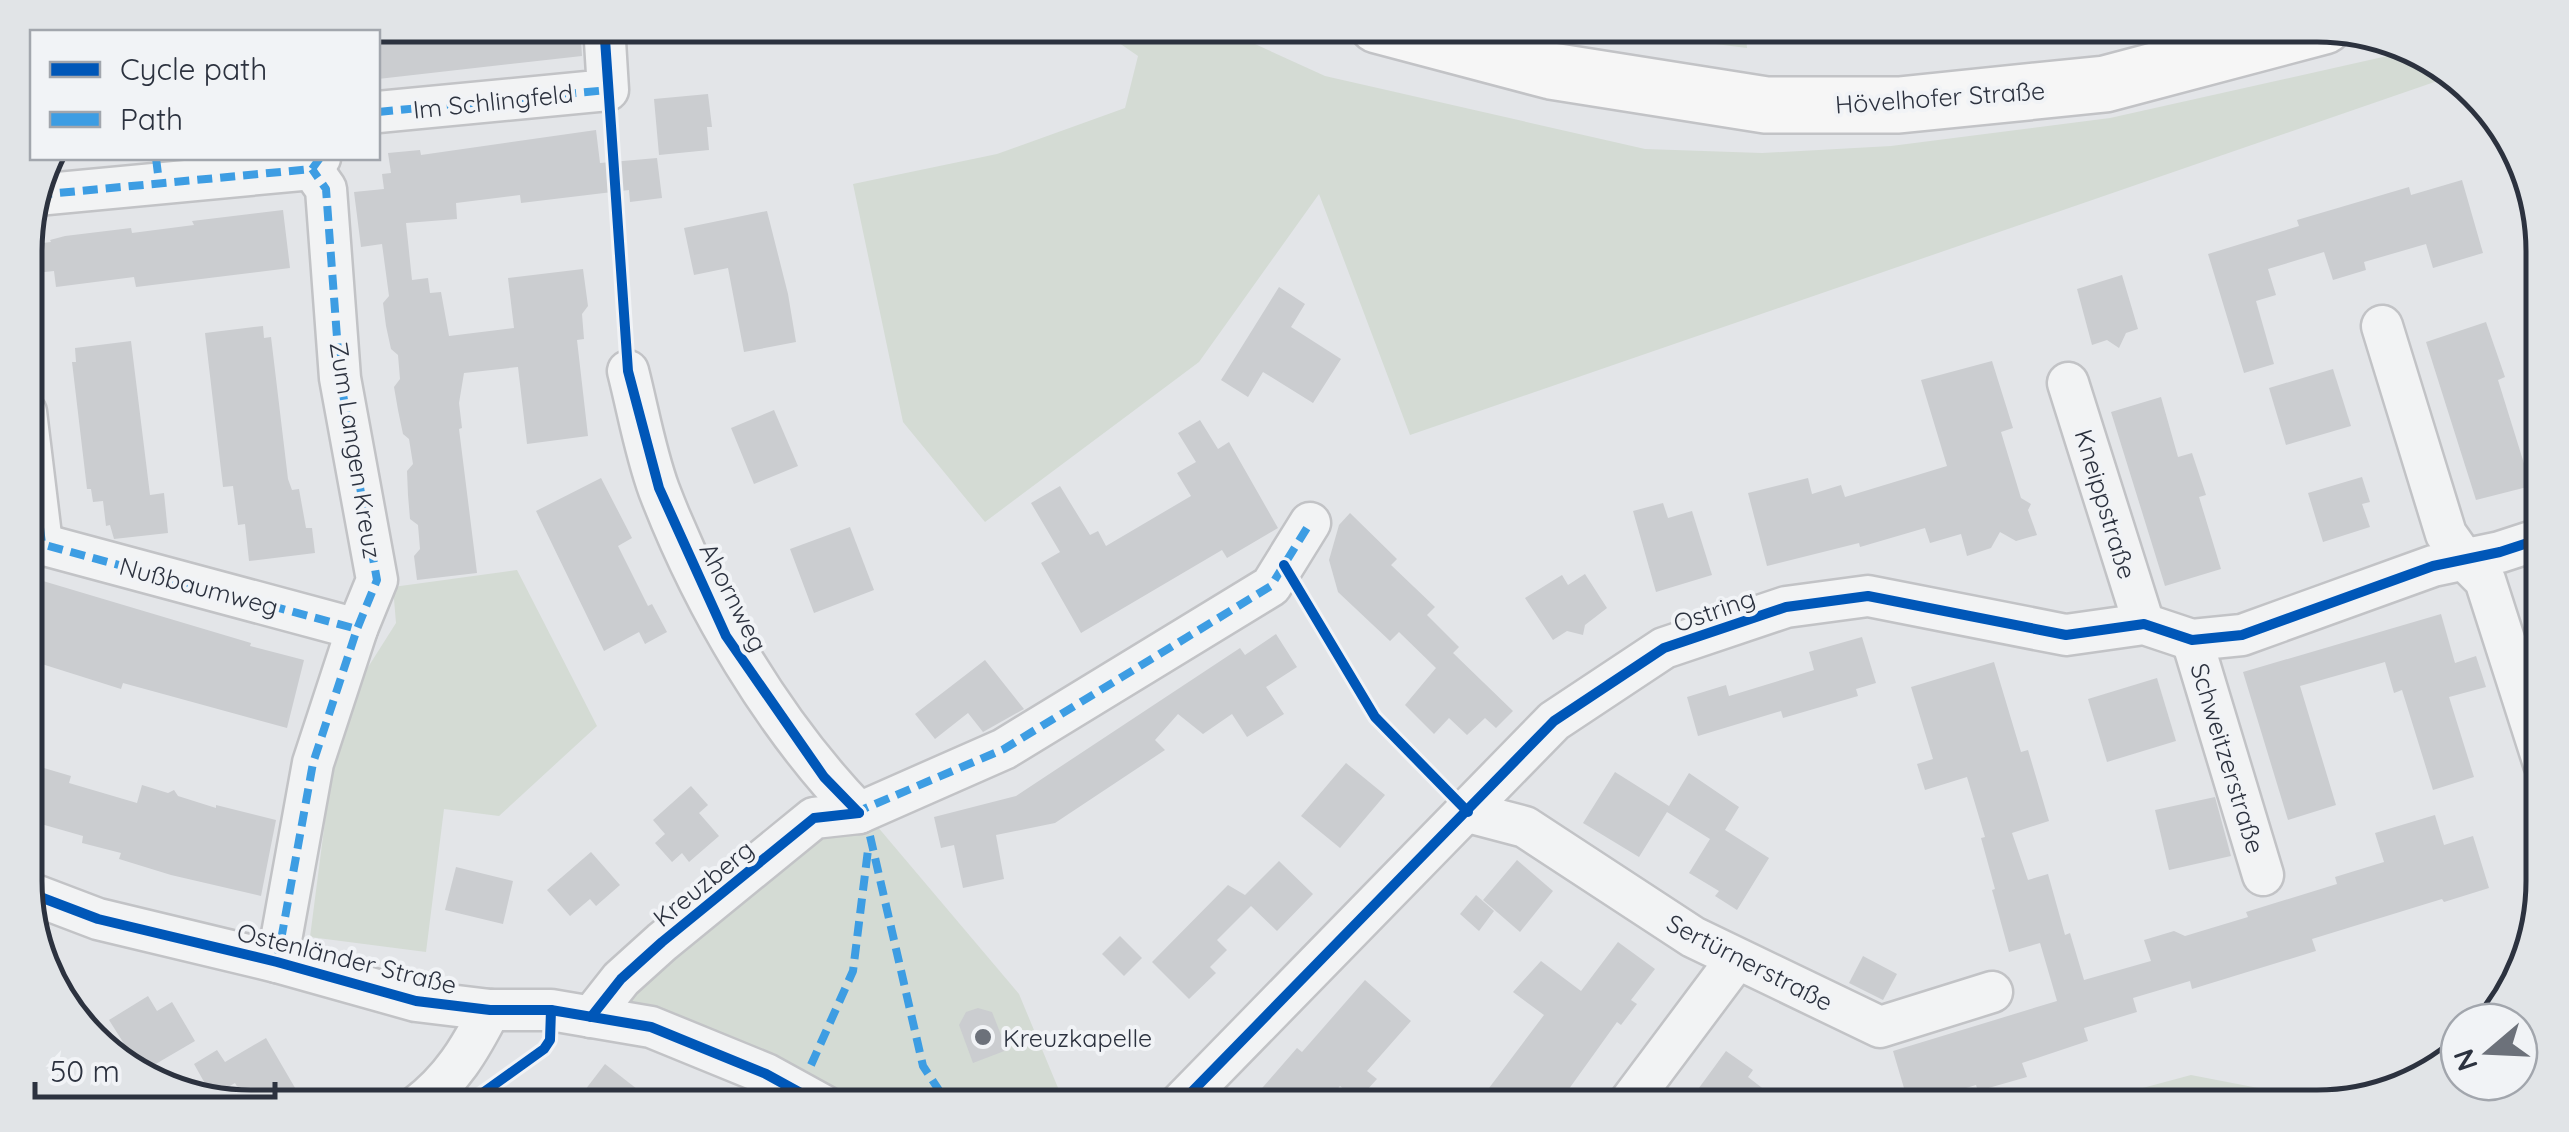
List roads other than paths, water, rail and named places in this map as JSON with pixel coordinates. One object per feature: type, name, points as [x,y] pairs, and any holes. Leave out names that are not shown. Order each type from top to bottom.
[{"type":"main road","name":"Hövelhofer Straße","points":[[1441,42],[1551,71],[1766,105],[1899,106],[2105,84],[2264,42]]},
{"type":"street","name":"Im Schlingfeld","points":[[380,112],[608,90],[605,42]]},
{"type":"street","points":[[52,192],[158,170],[316,163]]},
{"type":"street","name":"Zum Langen Kreuz","points":[[277,962],[314,763],[377,580],[340,378],[326,189],[316,163]]},
{"type":"street","points":[[2382,326],[2446,534],[2485,580],[2526,708]]},
{"type":"street","name":"Ahornweg","points":[[628,372],[659,488],[726,636],[824,777],[859,813]]},
{"type":"street","name":"Kneippstraße","points":[[2068,383],[2144,624]]},
{"type":"street","name":"Kreuzberg","points":[[590,1017],[648,954],[814,818],[859,813],[1004,750],[1271,586],[1310,523]]},
{"type":"street","name":"Nußbaumweg","points":[[43,544],[357,629]]},
{"type":"street","name":"Ostring","points":[[1194,1090],[1554,721],[1664,648],[1786,606],[1868,596],[2066,635],[2144,624],[2192,640],[2242,634],[2463,558],[2526,544]]},
{"type":"street","name":"Schweitzerstraße","points":[[2192,640],[2264,875]]},
{"type":"street","name":"Sertürnerstraße","points":[[1468,812],[1525,828],[1693,937],[1880,1027],[1992,992]]},
{"type":"street","name":"Ostenländer Straße","points":[[43,898],[98,919],[277,962],[416,1001],[490,1010],[551,1010],[651,1028],[766,1074],[795,1090]]},
{"type":"street","points":[[1639,1089],[1736,960]]},
{"type":"street","points":[[439,1090],[467,1056],[490,1010]]},
{"type":"place","name":"Kreuzkapelle","points":[[983,1037]]}]
